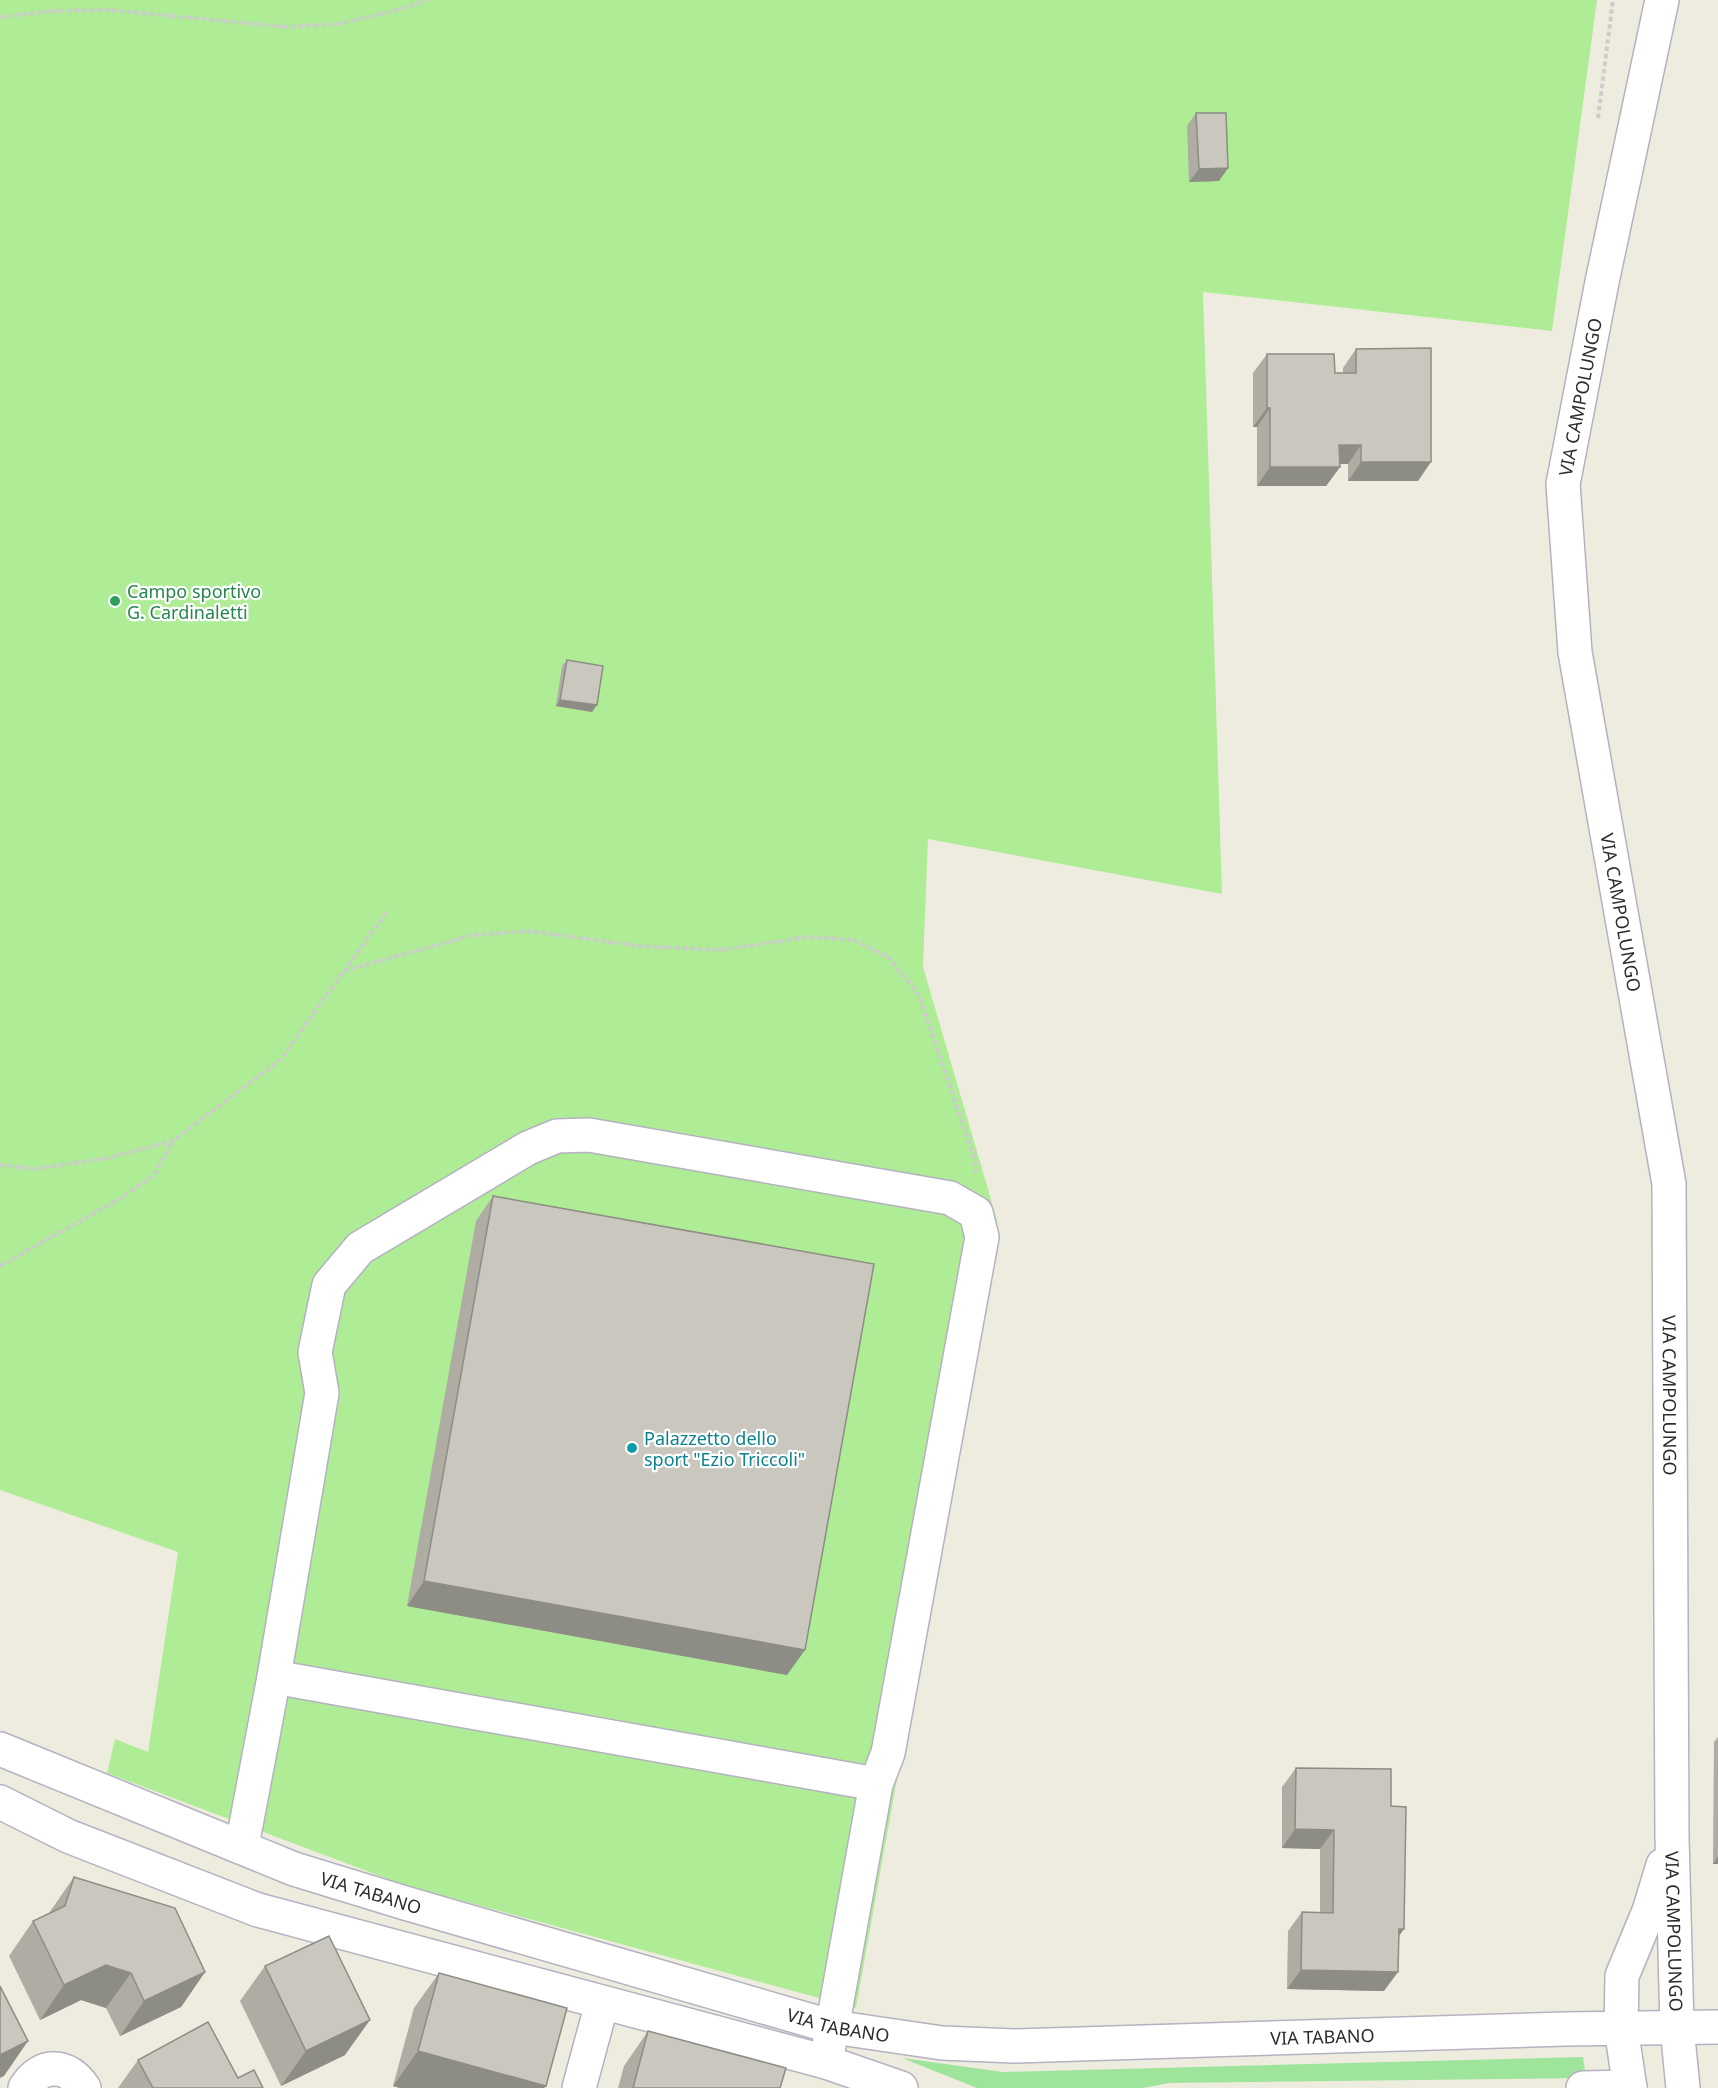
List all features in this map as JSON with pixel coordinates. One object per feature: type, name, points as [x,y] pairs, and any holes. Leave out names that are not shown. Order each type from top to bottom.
[{"type":"street","name":"VIA CAMPOLUNGO","points":[[1662,0],[1602,282],[1563,484],[1575,652],[1669,1184],[1672,1837],[1677,2027],[1683,2088]]},
{"type":"street","points":[[242,1846],[274,1677],[321,1393],[315,1352],[320,1319],[329,1285],[360,1248],[528,1148],[557,1136],[588,1135],[950,1198],[976,1213],[982,1237],[888,1753],[876,1784],[826,2062]]},
{"type":"street","points":[[274,1677],[876,1784]]},
{"type":"street","name":"VIA TABANO","points":[[0,1749],[294,1869],[833,2027],[942,2043],[1014,2046],[1718,2027]]},
{"type":"street","points":[[0,1802],[68,1836],[258,1910],[826,2062],[901,2088]]},
{"type":"street","name":"VIA CAMPOLUNGO","points":[[1630,2087],[1621,2028],[1622,1976],[1649,1911],[1672,1837]]},
{"type":"street","points":[[579,2088],[602,2003]]},
{"type":"street","points":[[25,2088],[39,2073],[49,2069],[60,2069],[78,2079],[84,2088]]},
{"type":"street","points":[[1583,2088],[1630,2087]]},
{"type":"path","points":[[0,16],[53,11],[109,10],[286,27],[337,24],[394,11],[427,0]]},
{"type":"path","points":[[1597,126],[1613,0]]},
{"type":"path","points":[[0,1165],[35,1169],[107,1158],[173,1141],[280,1060],[388,910]]},
{"type":"path","points":[[344,971],[473,935],[518,932],[639,946],[720,950],[808,938],[854,940],[889,958],[919,995],[975,1160],[976,1213]]},
{"type":"path","points":[[0,1266],[121,1198],[154,1175],[173,1141]]},
{"type":"green space","points":[[0,0],[1597,0],[1552,331],[1203,292],[1222,894],[928,839],[923,967],[997,1220],[856,2008],[404,1885],[107,1773],[115,1739],[148,1752],[178,1552],[0,1490]]},
{"type":"green space","points":[[1583,2057],[1586,2078],[1169,2083],[1143,2088],[977,2088],[902,2058],[1003,2072]]},
{"type":"building","points":[[1196,113],[1226,113],[1228,168],[1199,169]]},
{"type":"building","points":[[1431,348],[1431,462],[1361,462],[1361,445],[1339,445],[1340,467],[1270,467],[1267,354],[1334,354],[1335,373],[1356,373],[1356,349]]},
{"type":"building","points":[[567,660],[603,666],[597,705],[560,700]]},
{"type":"building","name":"Palazzetto dello sport \"Ezio Triccoli\"","points":[[493,1196],[874,1264],[805,1650],[424,1581]]},
{"type":"building","points":[[1296,1768],[1391,1769],[1391,1806],[1406,1807],[1404,1929],[1399,1929],[1398,1972],[1301,1970],[1302,1912],[1333,1913],[1334,1830],[1295,1829]]},
{"type":"building","points":[[74,1877],[175,1908],[205,1972],[144,2001],[131,1973],[106,1965],[64,1985],[33,1921],[65,1906]]},
{"type":"building","points":[[329,1936],[370,2020],[306,2051],[265,1966]]},
{"type":"building","points":[[439,1973],[567,2008],[546,2086],[418,2051]]},
{"type":"building","points":[[0,1986],[28,2041],[0,2055]]},
{"type":"building","points":[[208,2022],[238,2078],[254,2070],[263,2088],[153,2088],[138,2060]]},
{"type":"building","points":[[648,2031],[786,2068],[780,2088],[633,2088]]},
{"type":"place","name":"Campo sportivo G. Cardinaletti","points":[[115,601]]},
{"type":"place","name":"Palazzetto dello sport \"Ezio Triccoli\"","points":[[632,1448]]}]
